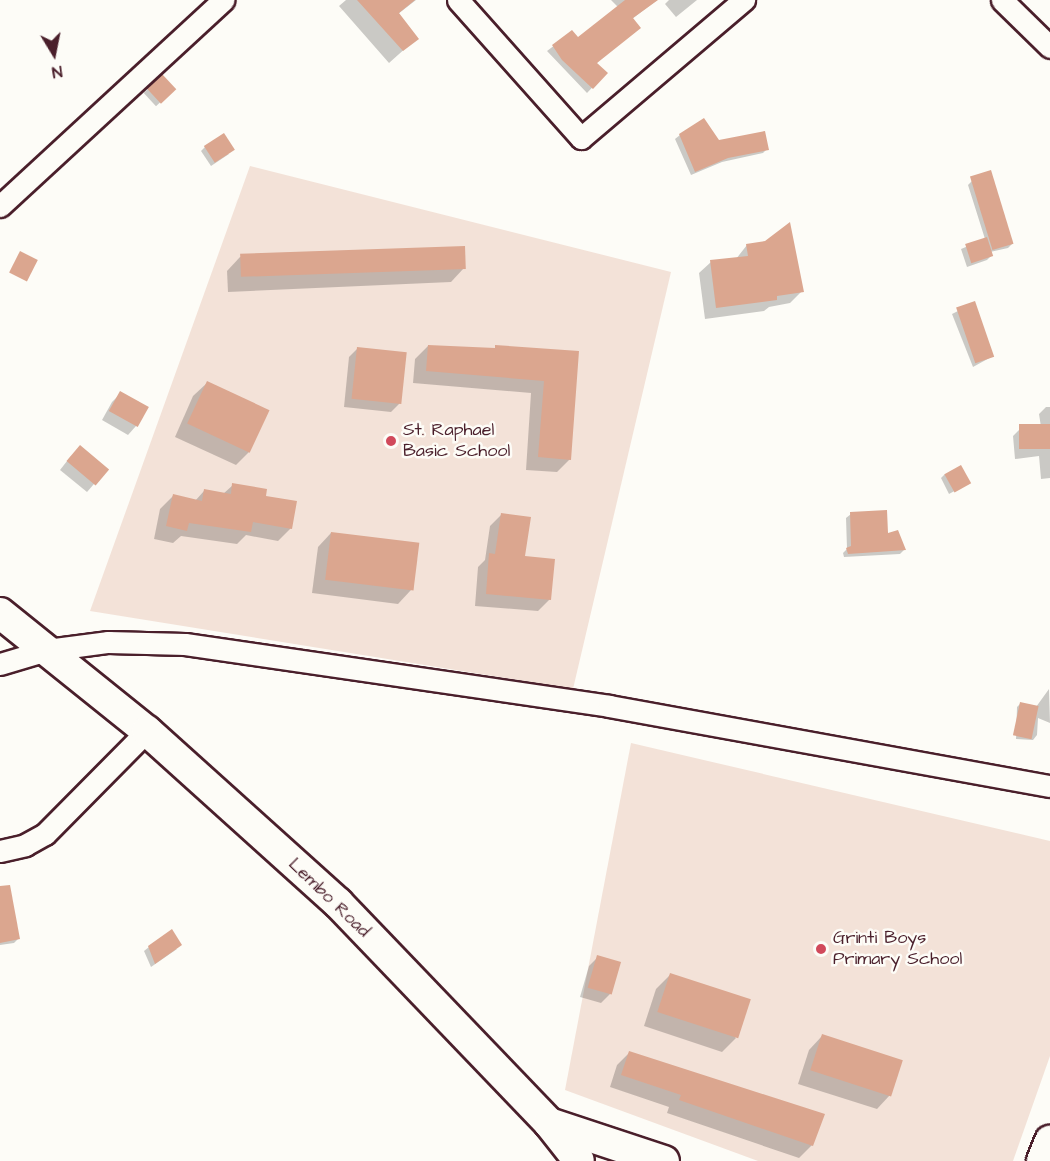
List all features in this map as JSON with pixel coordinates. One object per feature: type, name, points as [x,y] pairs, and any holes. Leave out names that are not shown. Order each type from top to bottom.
[{"type":"street","points":[[0,206],[223,0]]},
{"type":"street","points":[[458,0],[581,138],[744,0]]},
{"type":"street","points":[[1002,0],[1050,47]]},
{"type":"street","name":"Lembo Road","points":[[0,613],[147,731],[338,903],[549,1123],[664,1161]]},
{"type":"street","points":[[0,664],[47,650],[108,642],[185,644],[609,706],[1050,786]]},
{"type":"street","points":[[0,851],[25,845],[45,834],[147,731]]},
{"type":"street","points":[[549,1123],[579,1161]]},
{"type":"street","points":[[1042,1161],[1050,1142]]},
{"type":"shaded area","name":"St. Raphael Basic School","points":[[250,166],[671,272],[573,689],[90,611]]},
{"type":"shaded area","name":"Grinti Boys Primary School","points":[[631,743],[1050,841],[1050,1056],[1013,1161],[758,1161],[565,1090]]},
{"type":"building","points":[[357,0],[415,0],[399,13],[419,39],[403,51]]},
{"type":"building","points":[[625,0],[658,0],[633,18],[641,28],[597,63],[608,73],[593,89],[562,60],[552,45],[572,30],[578,37]]},
{"type":"building","points":[[162,74],[176,89],[161,104],[147,88]]},
{"type":"building","points":[[704,118],[719,140],[765,131],[769,150],[728,158],[695,172],[679,134]]},
{"type":"building","points":[[224,133],[235,150],[215,163],[204,146]]},
{"type":"building","points":[[991,170],[1014,244],[992,250],[970,176]]},
{"type":"building","points":[[790,222],[804,292],[777,296],[777,300],[716,308],[710,260],[748,256],[746,244],[765,241]]},
{"type":"building","points":[[987,237],[993,256],[971,263],[965,244]]},
{"type":"building","points":[[465,246],[466,269],[241,277],[240,254]]},
{"type":"building","points":[[20,251],[38,260],[27,281],[9,272]]},
{"type":"building","points":[[975,301],[994,357],[975,363],[956,308]]},
{"type":"building","points":[[428,345],[495,348],[495,345],[579,351],[571,460],[538,457],[544,381],[426,371]]},
{"type":"building","points":[[357,347],[407,352],[401,404],[352,399]]},
{"type":"building","points":[[207,381],[270,410],[250,453],[187,424]]},
{"type":"building","points":[[120,391],[149,407],[138,427],[109,411]]},
{"type":"building","points":[[1019,424],[1050,424],[1050,449],[1019,449]]},
{"type":"building","points":[[80,445],[109,469],[96,486],[67,461]]},
{"type":"building","points":[[961,465],[971,483],[955,493],[944,474]]},
{"type":"building","points":[[232,483],[267,489],[266,496],[297,501],[292,529],[253,522],[251,532],[189,523],[187,531],[166,526],[173,494],[202,501],[204,489],[231,494]]},
{"type":"building","points":[[887,510],[888,533],[898,530],[906,550],[848,554],[846,548],[851,546],[850,512]]},
{"type":"building","points":[[501,513],[531,517],[525,556],[555,559],[551,600],[486,594],[489,553],[495,554]]},
{"type":"building","points":[[331,532],[419,543],[413,590],[325,580]]},
{"type":"building","points":[[1020,702],[1039,706],[1032,739],[1013,735]]},
{"type":"building","points":[[10,885],[20,939],[0,943],[0,886]]},
{"type":"building","points":[[172,929],[182,945],[155,964],[148,946]]},
{"type":"building","points":[[597,955],[621,962],[612,995],[588,988]]},
{"type":"building","points":[[670,973],[751,999],[738,1038],[657,1012]]},
{"type":"building","points":[[822,1034],[903,1060],[891,1096],[810,1070]]},
{"type":"building","points":[[629,1051],[825,1114],[813,1146],[679,1100],[681,1095],[621,1075]]},
{"type":"place","name":"St. Raphael Basic School","points":[[391,441]]},
{"type":"place","name":"Grinti Boys Primary School","points":[[821,949]]}]
